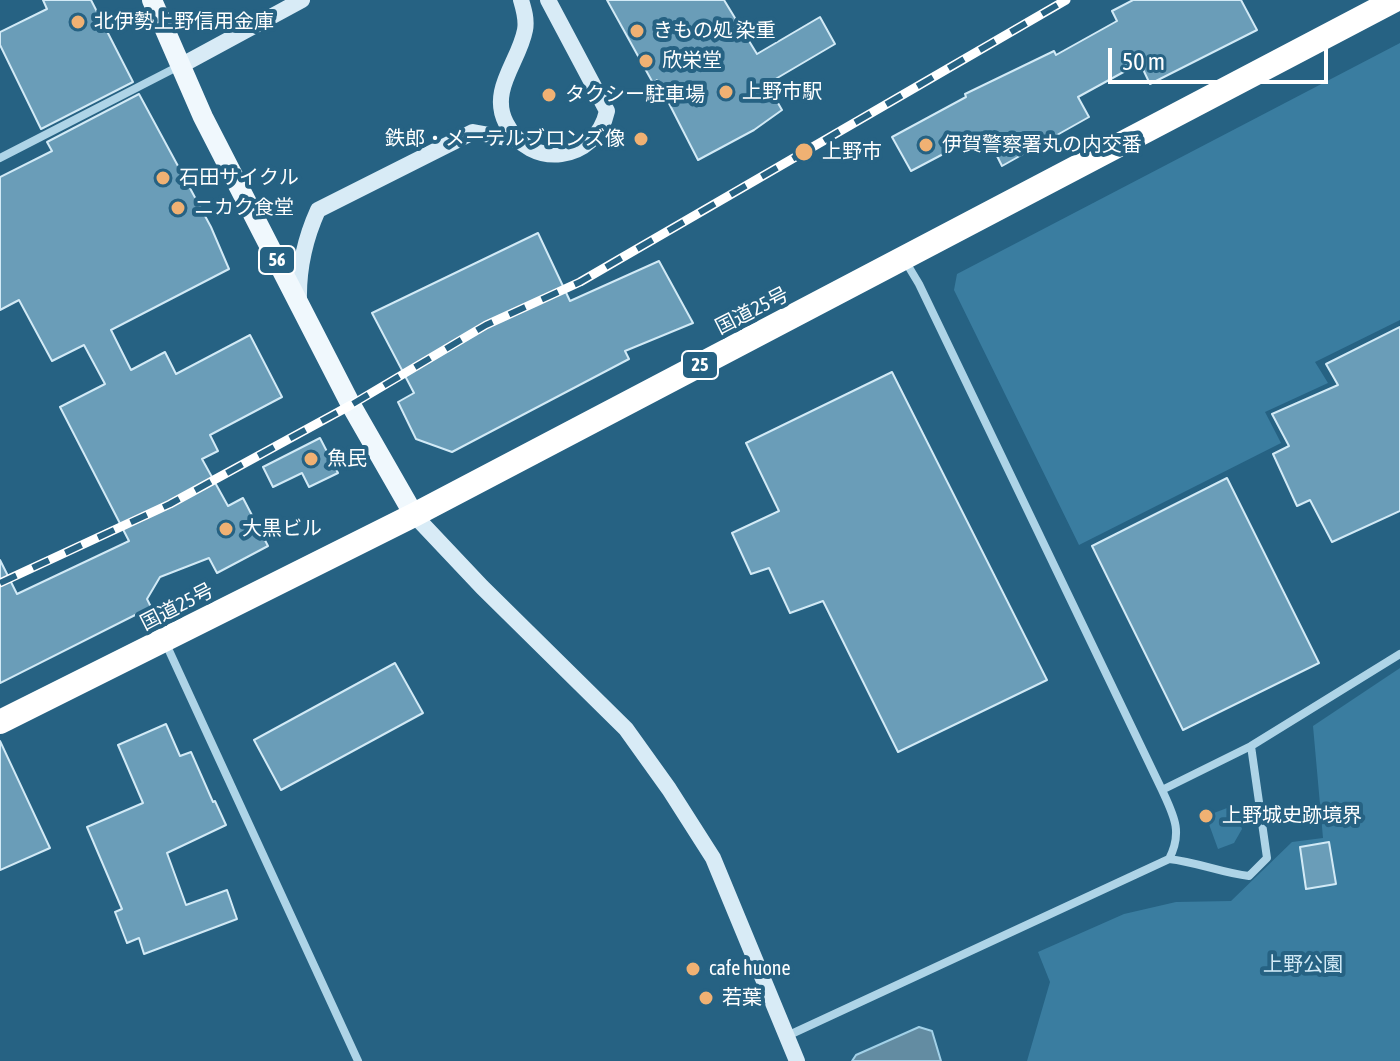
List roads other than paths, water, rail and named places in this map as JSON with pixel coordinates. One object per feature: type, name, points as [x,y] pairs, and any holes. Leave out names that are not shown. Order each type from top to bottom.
[{"type":"highway","name":"国道25号","points":[[0,722],[414,515],[1395,0]]},
{"type":"main road","name":"56","points":[[152,0],[203,117],[351,405],[414,515]]},
{"type":"street","points":[[0,158],[302,0]]},
{"type":"street","points":[[517,140],[501,110],[501,90],[525,29],[526,16],[521,0]]},
{"type":"street","points":[[299,302],[298,277],[303,247],[318,210],[473,132],[517,140],[545,156],[562,154],[591,140],[604,124],[607,111],[548,0]]},
{"type":"street","points":[[903,258],[919,284],[1178,824],[1177,844],[1169,859]]},
{"type":"street","points":[[414,515],[626,729],[669,789],[713,858],[797,1061]]},
{"type":"street","points":[[165,640],[358,1061]]},
{"type":"street","points":[[1162,790],[1251,746],[1400,654]]},
{"type":"street","points":[[787,1036],[1169,859],[1249,876],[1267,858],[1251,746]]},
{"type":"railway","points":[[0,583],[170,504],[351,405],[486,325],[580,282],[1066,0]]},
{"type":"place","name":"北伊勢上野信用金庫","points":[[78,22]]},
{"type":"place","name":"きもの処 染重","points":[[637,31]]},
{"type":"place","name":"欣栄堂","points":[[646,61]]},
{"type":"place","name":"上野市駅","points":[[726,92]]},
{"type":"place","name":"タクシー駐車場","points":[[549,95]]},
{"type":"place","name":"鉄郎・メーテルブロンズ像","points":[[641,139]]},
{"type":"place","name":"伊賀警察署丸の内交番","points":[[926,145]]},
{"type":"place","name":"上野市","points":[[804,152]]},
{"type":"place","name":"石田サイクル","points":[[163,178]]},
{"type":"place","name":"ニカク食堂","points":[[178,208]]},
{"type":"place","name":"魚民","points":[[311,459]]},
{"type":"place","name":"大黒ビル","points":[[226,529]]},
{"type":"place","name":"上野城史跡境界","points":[[1206,816]]},
{"type":"place","name":"cafe huone","points":[[693,969]]},
{"type":"place","name":"若葉","points":[[706,998]]},
{"type":"park label","name":"上野公園","points":[[1303,965]]}]
